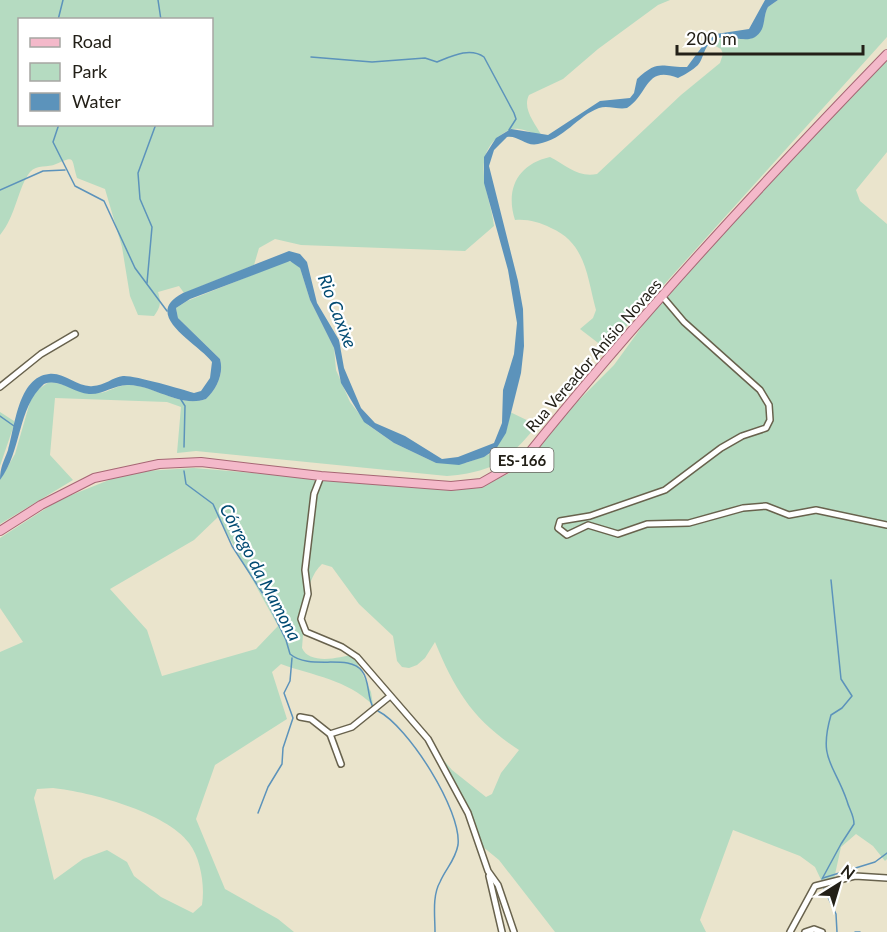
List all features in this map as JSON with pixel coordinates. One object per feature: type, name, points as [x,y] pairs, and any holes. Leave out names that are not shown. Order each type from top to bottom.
[{"type":"main road","name":"Rua Vereador Anísio Novaes","points":[[0,531],[41,505],[94,477],[159,464],[201,462],[321,476],[451,486],[481,483],[503,473],[525,458],[662,297],[821,122],[887,54]]},
{"type":"street","points":[[662,297],[684,322],[760,390],[770,405],[770,420],[766,428],[742,436],[721,448],[665,490],[590,516],[560,521],[558,528],[567,535],[588,525],[618,534],[647,524],[689,523],[743,508],[766,506],[789,515],[816,510],[887,525]]},
{"type":"street","points":[[0,387],[41,354],[75,334]]},
{"type":"street","points":[[321,476],[314,494],[305,570],[308,594],[301,619],[306,632],[342,647],[357,657],[389,697],[410,716],[428,739],[468,813],[488,871],[502,932]]},
{"type":"street","points":[[330,734],[352,727],[389,697]]},
{"type":"street","points":[[300,717],[311,719],[330,734],[342,764]]},
{"type":"street","points":[[488,871],[498,885],[514,932]]},
{"type":"street","points":[[790,932],[815,886],[855,876],[887,878]]},
{"type":"street","points":[[806,932],[814,929],[822,932]]},
{"type":"green space","points":[[0,0],[670,0],[658,5],[598,49],[563,79],[529,95],[528,111],[542,136],[513,129],[500,135],[490,146],[485,157],[484,179],[494,226],[465,251],[301,245],[275,239],[259,248],[254,265],[184,293],[179,286],[158,292],[160,304],[154,316],[138,315],[130,296],[122,247],[105,189],[77,178],[72,160],[36,168],[30,172],[0,235]]},
{"type":"green space","points":[[778,0],[887,0],[887,37],[606,349],[580,329],[593,318],[596,310],[587,274],[578,252],[563,234],[533,221],[515,220],[512,209],[513,188],[522,172],[530,165],[550,157],[572,170],[590,175],[597,174],[681,95],[720,63],[723,54],[721,49],[710,43],[724,39],[752,38],[757,35],[768,7]]},
{"type":"green space","points":[[887,51],[887,152],[856,190],[860,201],[887,224],[887,859],[885,861],[873,846],[856,834],[841,847],[834,879],[822,882],[815,867],[800,856],[733,830],[700,920],[706,932],[555,932],[499,860],[477,842],[441,757],[452,770],[486,797],[492,794],[501,773],[519,750],[490,728],[468,704],[450,675],[435,642],[425,658],[417,665],[409,668],[402,667],[397,661],[393,636],[359,604],[332,567],[322,564],[311,581],[308,592],[302,648],[311,657],[325,659],[353,654],[371,692],[373,705],[363,696],[341,684],[281,664],[272,672],[287,719],[215,765],[196,819],[225,889],[278,919],[294,932],[0,932],[0,652],[23,642],[0,608],[0,538],[59,500],[114,478],[145,471],[194,468],[456,490],[483,486],[524,466],[566,413],[614,365],[662,299]],"holes":[[[218,517],[278,626],[256,649],[162,676],[147,630],[110,589],[194,540]],[[53,788],[87,794],[126,805],[146,813],[178,832],[193,849],[199,865],[203,890],[202,905],[193,913],[161,897],[134,876],[127,862],[107,850],[83,859],[54,880],[34,798],[37,789]]]},
{"type":"green space","points":[[287,261],[294,262],[300,268],[310,300],[334,348],[336,370],[350,402],[368,425],[394,443],[436,463],[466,463],[490,454],[507,428],[510,412],[537,425],[508,456],[488,468],[447,476],[196,451],[177,453],[181,407],[167,402],[55,398],[50,455],[73,480],[0,524],[0,480],[15,454],[30,402],[36,391],[49,382],[92,393],[130,385],[187,401],[206,399],[219,380],[220,359],[178,318],[176,308],[187,301]]},
{"type":"green space","points":[[0,412],[14,421],[14,425],[0,466]]},
{"type":"water","points":[[765,0],[778,0],[768,7],[762,29],[757,35],[746,39],[725,37],[712,41],[694,69],[678,78],[659,75],[653,78],[640,96],[627,108],[599,108],[584,116],[563,133],[538,144],[507,137],[494,150],[489,166],[518,281],[523,309],[524,346],[521,373],[506,433],[496,449],[484,457],[459,465],[436,463],[394,443],[364,422],[341,383],[334,348],[310,300],[300,268],[290,261],[190,299],[176,308],[178,318],[220,359],[219,380],[206,399],[187,401],[129,385],[89,394],[61,384],[44,384],[29,405],[7,469],[0,480],[1,468],[20,404],[30,384],[39,377],[49,374],[66,377],[87,386],[101,385],[119,377],[128,376],[194,393],[201,391],[210,378],[212,362],[176,329],[167,310],[171,302],[183,293],[289,251],[300,254],[307,262],[317,303],[339,340],[344,368],[361,408],[375,423],[405,436],[442,459],[458,457],[494,443],[502,423],[503,390],[514,354],[517,323],[508,270],[484,183],[484,157],[496,138],[511,129],[548,135],[600,101],[630,98],[634,93],[637,79],[651,68],[656,66],[687,67],[704,44],[716,34],[749,29]]},
{"type":"waterway","points":[[58,18],[63,0]]},
{"type":"waterway","points":[[158,0],[161,18]]},
{"type":"waterway","points":[[311,57],[372,62],[425,58],[437,62],[461,54],[479,54],[484,57],[514,113],[516,119],[509,130]]},
{"type":"waterway","points":[[58,126],[53,142],[75,186],[104,201],[135,268],[167,311]]},
{"type":"waterway","points":[[147,283],[152,227],[140,199],[138,173],[155,126]]},
{"type":"waterway","points":[[0,190],[43,171],[65,170]]},
{"type":"waterway","name":"Córrego da Mamona","points":[[180,398],[185,406],[184,447]]},
{"type":"waterway","points":[[0,416],[14,426]]},
{"type":"waterway","name":"Córrego da Mamona","points":[[184,471],[186,484],[213,504],[232,546],[265,597],[286,640],[290,654],[308,661],[348,663],[356,666],[365,675],[373,707]]},
{"type":"waterway","points":[[822,879],[854,824],[842,788],[829,761],[826,742],[831,715],[842,708],[852,696],[841,679],[831,580]]},
{"type":"waterway","points":[[258,813],[268,787],[282,764],[283,748],[293,718],[284,693],[290,681],[292,658]]},
{"type":"waterway","name":"Córrego da Mamona","points":[[378,711],[404,733],[418,751],[442,792],[457,830],[457,851],[437,888],[434,906],[435,932]]},
{"type":"waterway","points":[[823,878],[875,862],[887,853]]},
{"type":"waterway","points":[[824,889],[836,914],[837,932]]},
{"type":"waterway","name":"Córrego da Mamona","points":[[855,932],[860,932]]},
{"type":"water label","name":"Rio Caxixe","points":[[338,311]]}]
